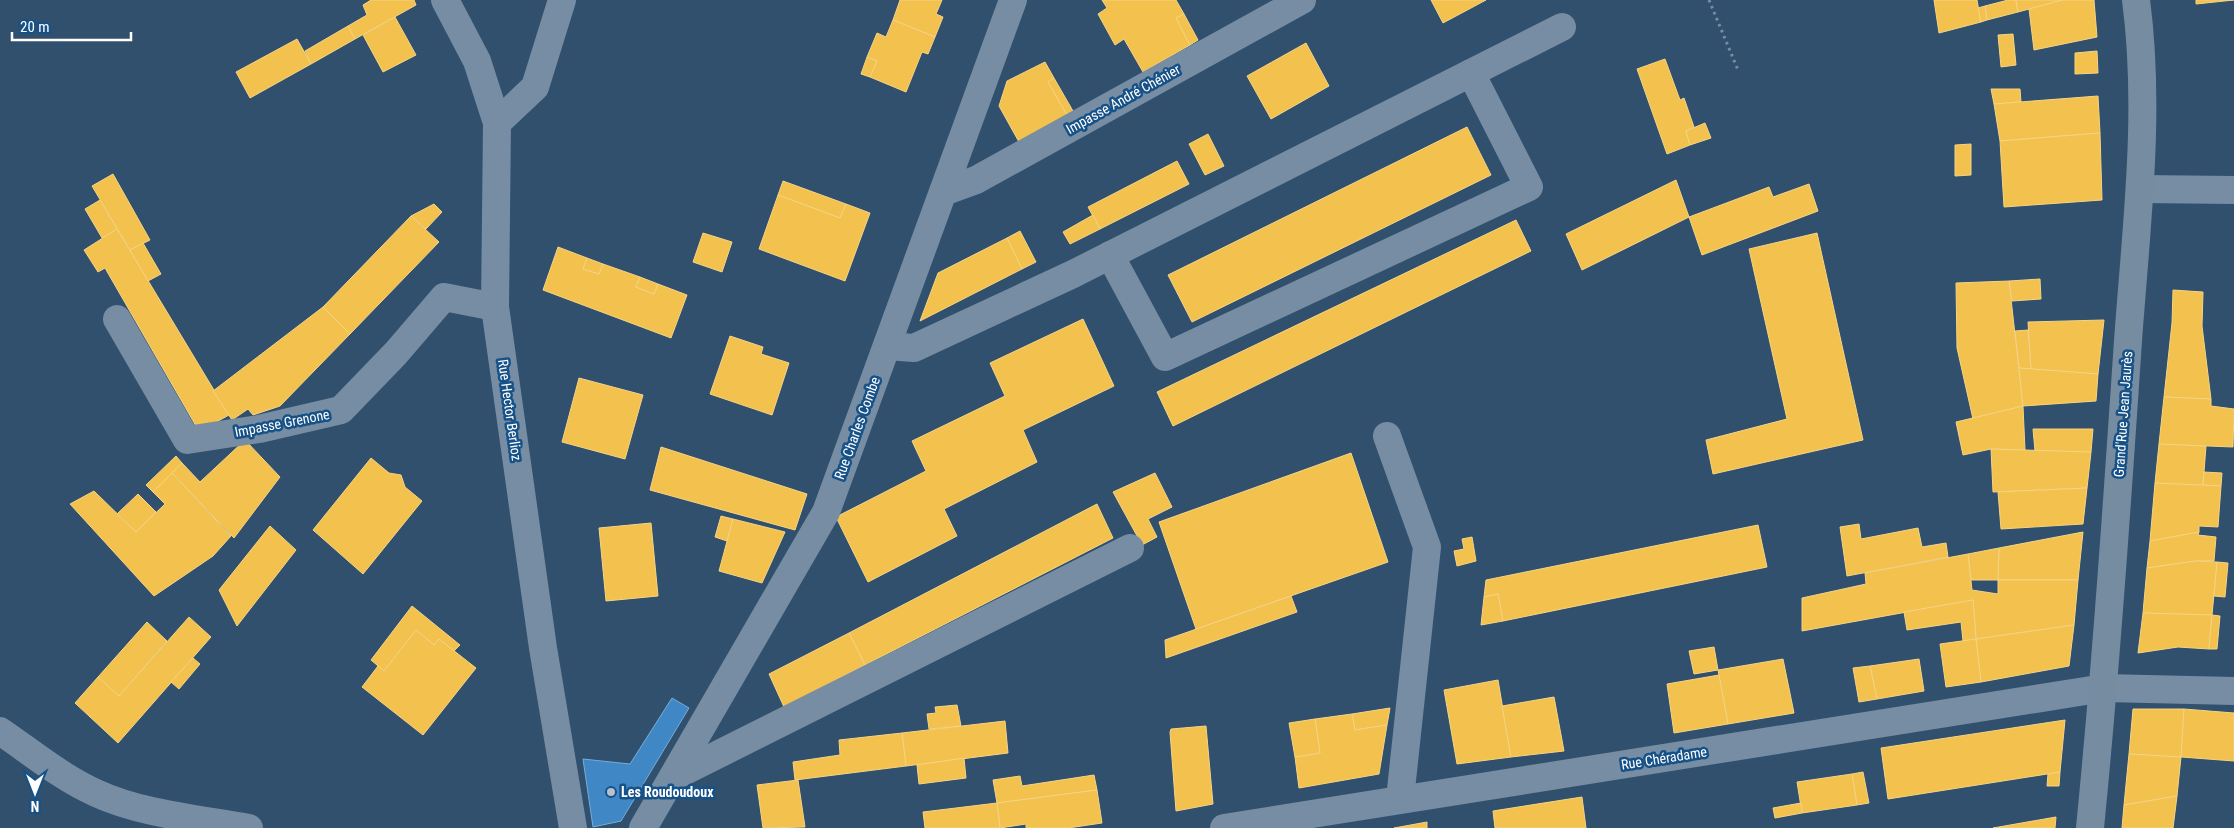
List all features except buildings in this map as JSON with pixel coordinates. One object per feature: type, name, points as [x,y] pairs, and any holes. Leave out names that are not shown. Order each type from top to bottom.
[{"type":"main road","name":"Grand'Rue Jean Jaurès","points":[[2090,828],[2104,688],[2141,189],[2142,43],[2136,0]]},
{"type":"street","name":"Rue Hector Berlioz","points":[[445,0],[476,60],[497,123],[495,307],[543,648],[573,828]]},
{"type":"street","points":[[497,123],[535,87],[562,0]]},
{"type":"street","name":"Rue Charles Combe","points":[[643,828],[826,512],[1013,0]]},
{"type":"street","name":"Impasse André Chénier","points":[[943,192],[976,180],[1302,0]]},
{"type":"street","points":[[887,346],[914,348],[1110,255],[1562,27]]},
{"type":"street","points":[[1110,255],[1165,357],[1530,187],[1471,73]]},
{"type":"street","points":[[2141,189],[2234,190]]},
{"type":"street","name":"Impasse Grenone","points":[[117,319],[187,440],[259,429],[341,410],[396,353],[444,297],[495,307]]},
{"type":"street","points":[[1387,436],[1427,547],[1400,799]]},
{"type":"street","points":[[673,777],[1130,548]]},
{"type":"street","name":"Rue Chéradame","points":[[1224,828],[1330,820],[1400,799],[2104,688],[2234,691]]},
{"type":"street","points":[[0,731],[96,794],[128,804],[172,814],[249,828]]},
{"type":"path","points":[[1709,0],[1738,70]]},
{"type":"place","name":"Les Roudoudoux","points":[[611,792]]}]
